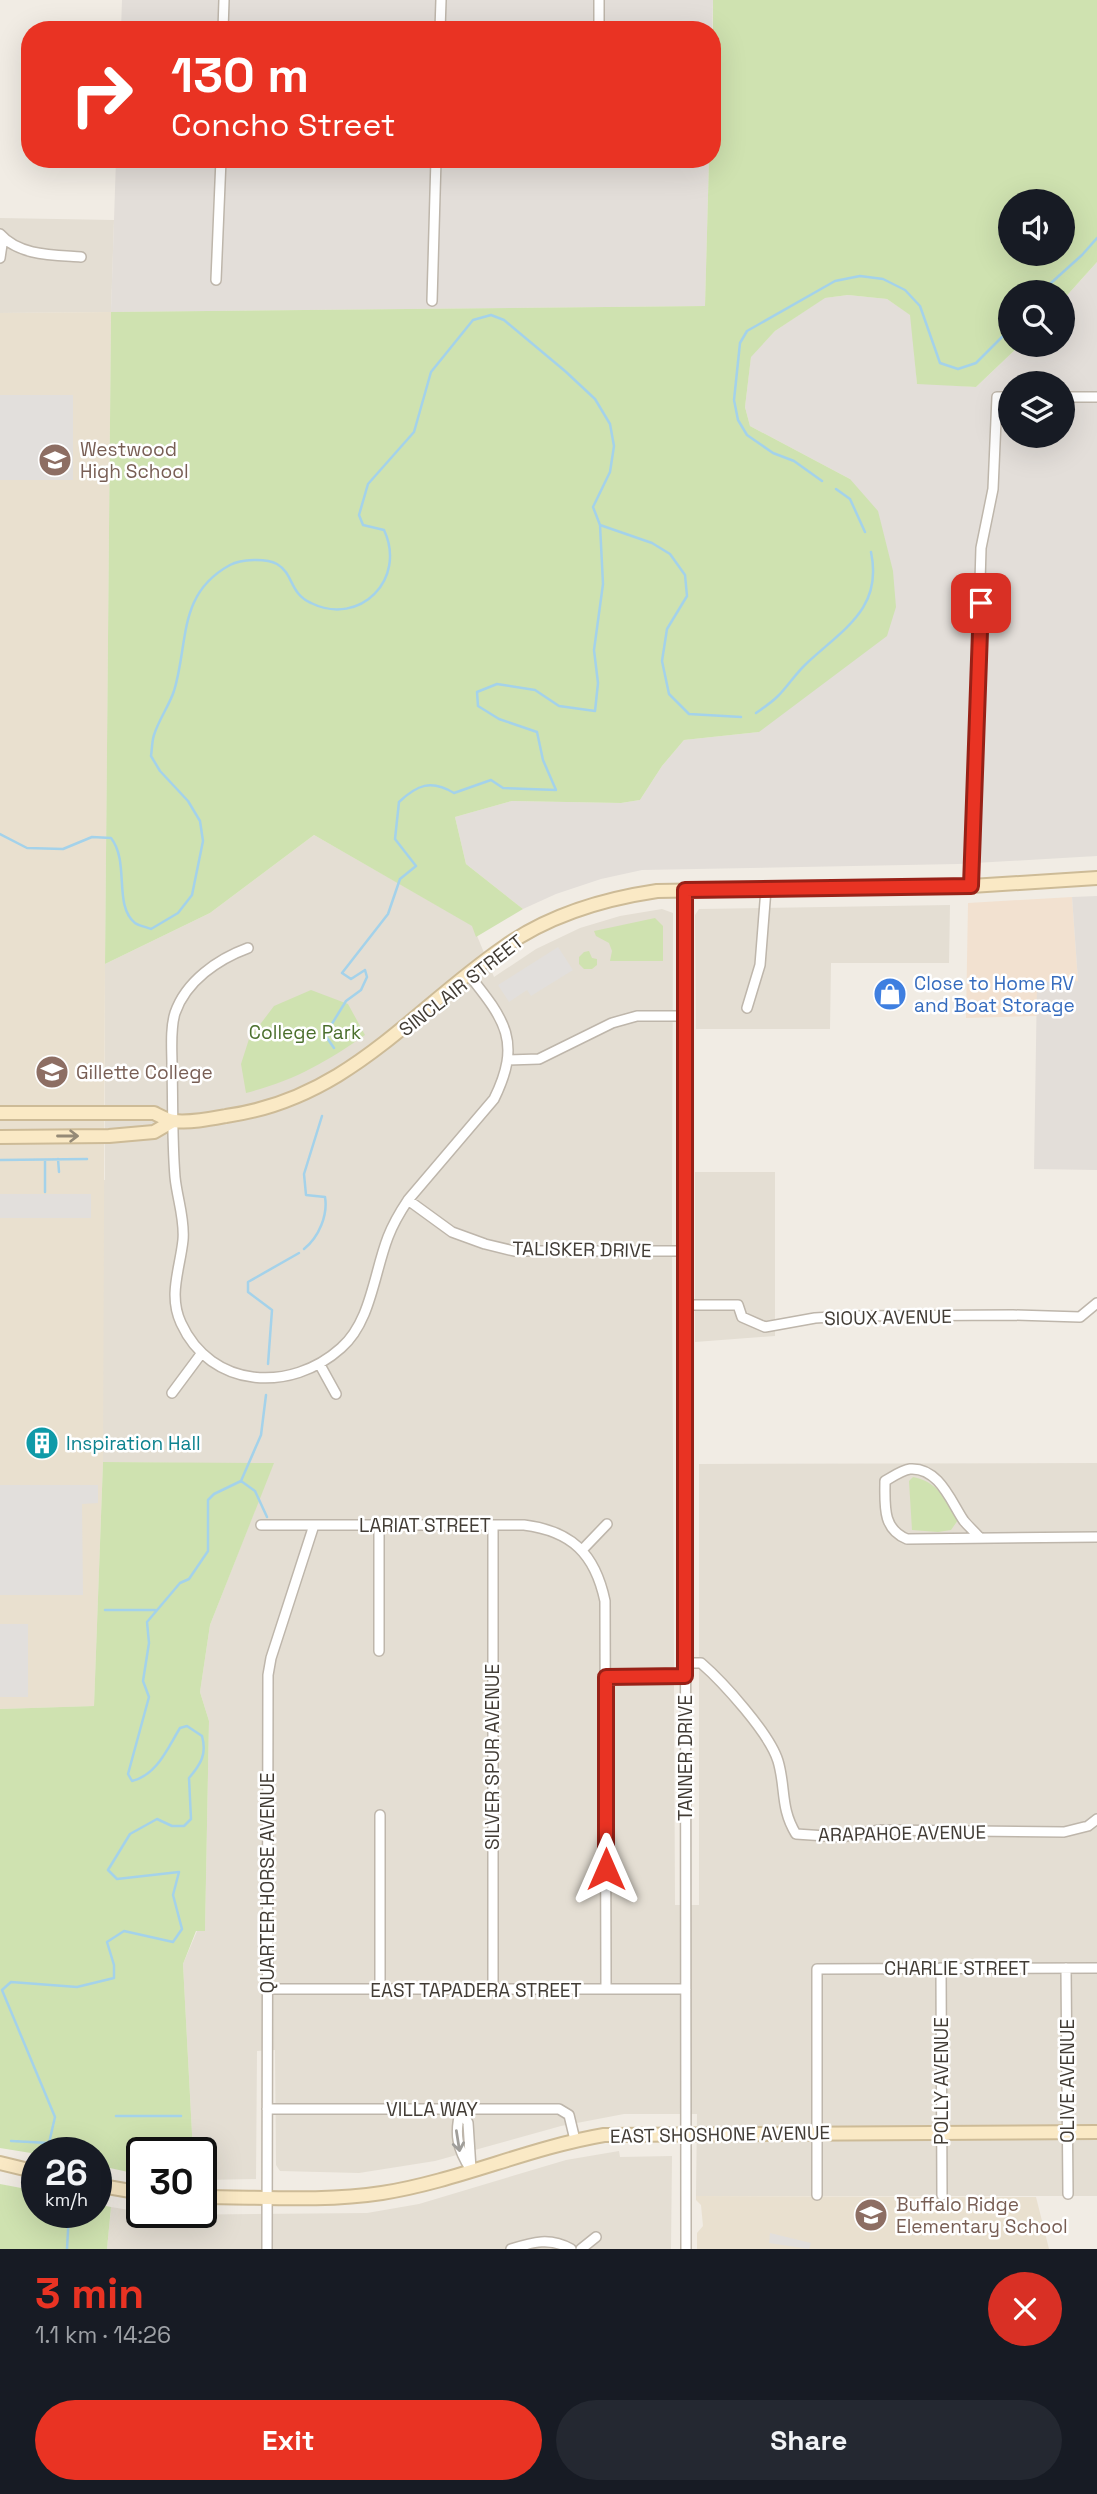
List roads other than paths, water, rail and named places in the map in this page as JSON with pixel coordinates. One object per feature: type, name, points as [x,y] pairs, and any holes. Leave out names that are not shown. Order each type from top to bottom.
[{"type":"street","points":[[223,21],[224,0]]},
{"type":"street","points":[[440,21],[441,0]]},
{"type":"street","points":[[599,0],[599,21]]},
{"type":"street","points":[[216,280],[221,168]]},
{"type":"street","points":[[432,301],[436,168]]},
{"type":"street","points":[[0,258],[2,236],[24,250],[80,257]]},
{"type":"street","points":[[971,886],[981,548],[993,489],[998,397]]},
{"type":"street","points":[[1075,397],[1097,397]]},
{"type":"street","name":"SINCLAIR STREET","points":[[0,1137],[109,1136],[154,1132],[173,1121],[229,1116],[272,1106],[338,1076],[369,1056],[504,946],[543,924],[584,907],[621,896],[657,891],[971,886],[1097,878]]},
{"type":"street","points":[[747,1008],[761,965],[766,888]]},
{"type":"street","name":"TANNER DRIVE","points":[[685,890],[685,2249]]},
{"type":"street","points":[[247,948],[226,956],[198,978],[175,1013],[172,1035],[175,1179],[183,1240],[176,1275],[175,1298],[180,1321],[201,1354],[233,1373],[256,1378],[278,1378],[302,1373],[343,1347],[357,1328],[367,1306],[398,1215],[494,1099],[504,1080],[508,1060],[507,1037],[502,1019],[469,975]]},
{"type":"street","points":[[508,1060],[539,1059],[612,1023],[637,1016],[685,1016]]},
{"type":"street","name":"SINCLAIR STREET","points":[[0,1114],[154,1113],[173,1121]]},
{"type":"street","name":"TALISKER DRIVE","points":[[408,1200],[452,1232],[514,1251],[685,1251]]},
{"type":"street","name":"SIOUX AVENUE","points":[[685,1306],[738,1305],[742,1317],[765,1327],[815,1318],[848,1316],[1080,1317],[1097,1303]]},
{"type":"street","points":[[172,1393],[201,1354]]},
{"type":"street","points":[[320,1364],[336,1394]]},
{"type":"street","points":[[979,1537],[964,1520],[947,1491],[933,1477],[909,1469],[885,1481],[887,1522],[897,1535],[907,1539],[1097,1537]]},
{"type":"street","points":[[606,1989],[605,1601],[602,1584],[583,1549],[607,1524]]},
{"type":"street","name":"LARIAT STREET","points":[[261,1525],[544,1527],[563,1535],[583,1549]]},
{"type":"street","name":"QUARTER HORSE AVENUE","points":[[267,2249],[268,1675],[271,1658],[314,1525]]},
{"type":"street","points":[[379,1525],[379,1651]]},
{"type":"street","name":"SILVER SPUR AVENUE","points":[[493,1525],[493,1990]]},
{"type":"street","name":"ARAPAHOE AVENUE","points":[[685,1663],[701,1663],[723,1682],[759,1729],[778,1759],[787,1819],[796,1834],[841,1837],[880,1830],[1063,1832],[1088,1826],[1097,1819]]},
{"type":"street","points":[[606,1677],[685,1676]]},
{"type":"street","points":[[380,1815],[380,1990]]},
{"type":"street","name":"POLLY AVENUE","points":[[941,1968],[942,2195]]},
{"type":"street","name":"OLIVE AVENUE","points":[[1066,1968],[1068,2194]]},
{"type":"street","name":"CHARLIE STREET","points":[[817,2133],[817,1969],[1097,1968]]},
{"type":"street","name":"EAST TAPADERA STREET","points":[[267,1989],[685,1989]]},
{"type":"street","name":"VILLA WAY","points":[[267,2109],[559,2109],[569,2115],[575,2140]]},
{"type":"street","points":[[461,2109],[468,2123],[471,2170]]},
{"type":"street","name":"EAST SHOSHONE AVENUE","points":[[217,2197],[381,2193],[424,2185],[575,2140],[604,2135],[1097,2132]]},
{"type":"street","points":[[817,2133],[817,2195]]},
{"type":"street","points":[[0,2163],[21,2168]]},
{"type":"street","points":[[582,2249],[596,2237]]},
{"type":"street","points":[[511,2249],[535,2241],[558,2242],[570,2249]]},
{"type":"waterway","points":[[1054,280],[1097,238]]},
{"type":"waterway","points":[[822,481],[794,461],[773,453],[747,435],[738,420],[734,400],[740,343],[747,331],[835,281],[860,276],[883,279],[905,290],[920,306],[940,363],[958,369],[976,363],[998,341]]},
{"type":"waterway","points":[[0,834],[27,848],[63,849],[92,837],[111,838],[120,859],[125,906],[135,923],[151,929],[178,913],[192,895],[203,841],[200,821],[188,801],[160,771],[151,756],[154,735],[174,691],[193,605],[201,590],[213,577],[230,565],[254,560],[277,564],[304,599],[329,609],[346,609],[362,603],[374,594],[384,581],[389,565],[389,548],[384,530],[363,525],[359,515],[368,484],[414,432],[431,372],[473,320],[491,315],[504,320],[565,371],[595,399],[610,424],[614,446],[610,472],[593,507],[600,525],[652,543],[670,554],[685,575],[687,596],[667,629],[662,661],[669,694],[689,714],[741,717]]},
{"type":"waterway","points":[[836,489],[850,499],[865,532]]},
{"type":"waterway","points":[[334,1048],[325,1035],[346,1001],[361,990],[367,977],[365,970],[351,979],[342,973],[388,914],[400,879],[416,866],[395,839],[399,802],[412,791],[425,786],[438,786],[454,793],[491,780],[503,788],[556,790],[543,760],[537,732],[499,719],[478,706],[477,692],[497,684],[535,690],[559,706],[595,711],[598,683],[594,650],[603,584],[600,525]]},
{"type":"waterway","points":[[756,713],[778,696],[803,667],[857,616],[871,589],[871,552]]},
{"type":"waterway","points":[[304,1249],[318,1232],[326,1204],[325,1197],[306,1195],[304,1174],[322,1116]]},
{"type":"waterway","points":[[58,1159],[59,1172]]},
{"type":"waterway","points":[[0,1160],[87,1159]]},
{"type":"waterway","points":[[45,1160],[45,1192]]},
{"type":"waterway","points":[[268,1364],[272,1310],[248,1292],[248,1282],[299,1253]]},
{"type":"waterway","points":[[11,2141],[49,2143],[55,2117],[2,1990],[11,1982],[77,1987],[114,1978],[114,1965],[107,1942],[124,1931],[173,1942],[182,1929],[173,1895],[179,1872],[117,1879],[108,1870],[130,1834],[157,1819],[172,1826],[184,1826],[191,1819],[189,1778],[203,1754],[202,1736],[187,1726],[180,1728],[160,1760],[148,1773],[132,1781],[128,1774],[149,1697],[143,1681],[149,1643],[147,1622],[180,1583],[189,1579],[208,1551],[208,1500],[214,1494],[241,1481],[261,1435],[266,1395]]},
{"type":"waterway","points":[[241,1481],[255,1491],[267,1517]]},
{"type":"waterway","points":[[105,1610],[155,1610]]},
{"type":"waterway","points":[[116,2116],[181,2116]]},
{"type":"waterway","points":[[67,2249],[68,2228]]},
{"type":"place","name":"Westwood High School","points":[[55,460]]},
{"type":"place","name":"Close to Home RV and Boat Storage","points":[[890,994]]},
{"type":"place","name":"Gillette College","points":[[52,1072]]},
{"type":"place","name":"Inspiration Hall","points":[[42,1443]]},
{"type":"place","name":"Buffalo Ridge Elementary School","points":[[871,2215]]},
{"type":"park label","name":"College Park","points":[[305,1032]]}]
